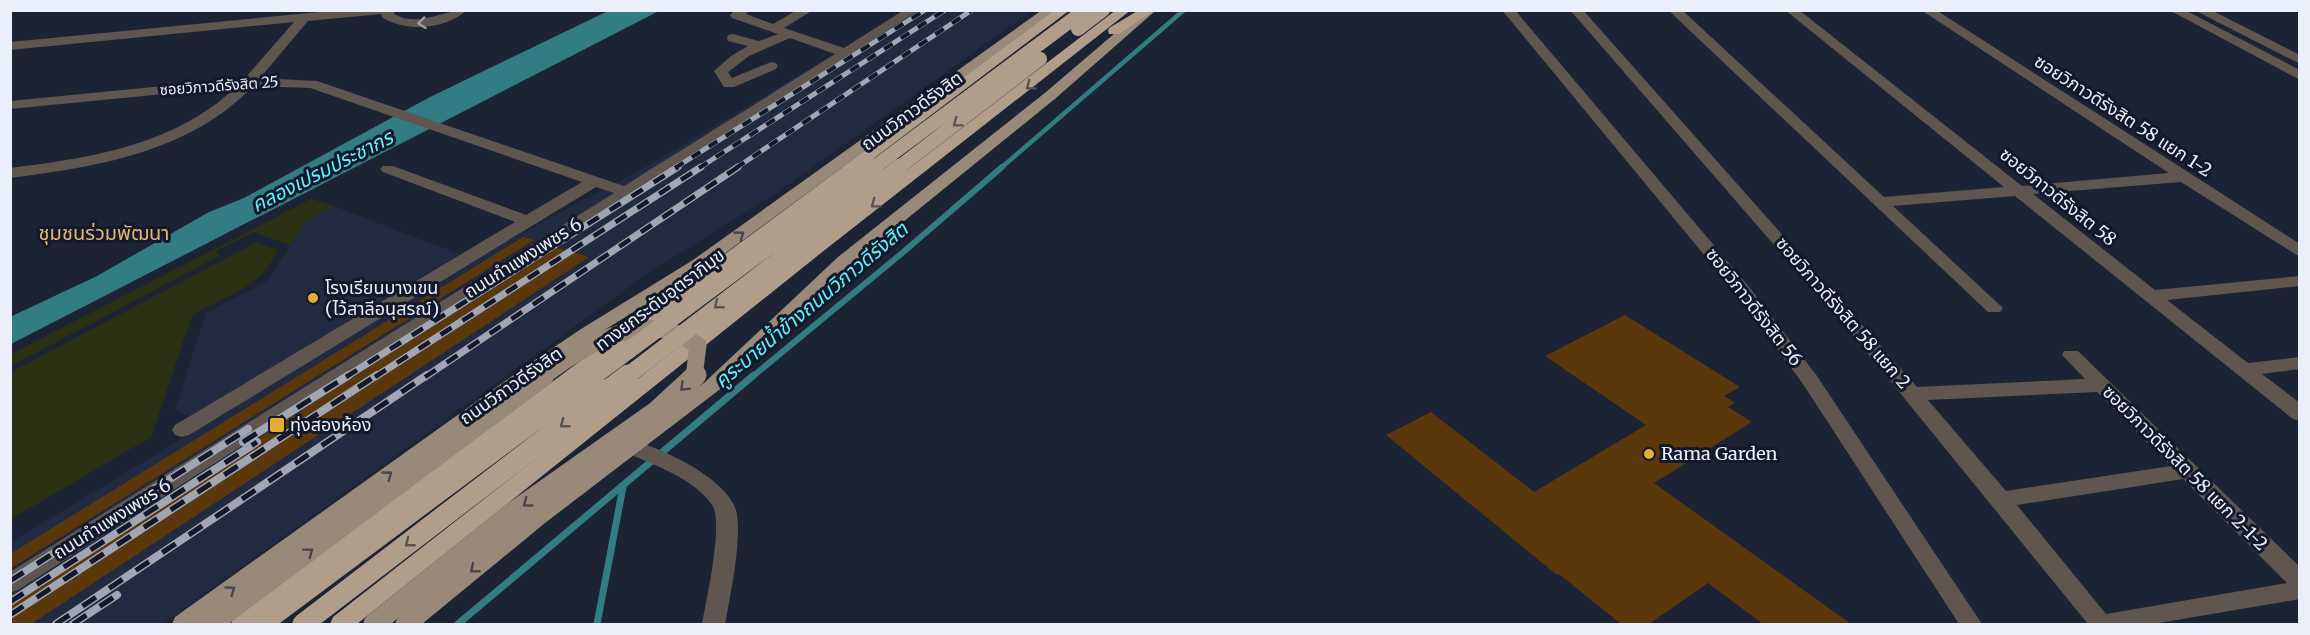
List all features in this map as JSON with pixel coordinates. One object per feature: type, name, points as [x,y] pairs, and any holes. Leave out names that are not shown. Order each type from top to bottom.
[{"type":"highway","points":[[1014,48],[1053,10]]},
{"type":"highway","name":"ถนนวิภาวดีรังสิต","points":[[242,624],[1064,10]]},
{"type":"highway","name":"ทางยกระดับอุตราภิมุข","points":[[261,624],[1085,10]]},
{"type":"highway","points":[[303,624],[1103,10]]},
{"type":"highway","points":[[341,624],[815,249],[1063,61],[1125,10]]},
{"type":"highway","points":[[1063,61],[1149,10]]},
{"type":"main road","name":"ถนนวิภาวดีรังสิต","points":[[183,624],[536,368],[587,333],[699,264],[1053,10]]},
{"type":"main road","points":[[406,624],[537,517],[648,455],[712,386],[844,261],[1051,95],[1149,10]]},
{"type":"main road","points":[[211,624],[551,370],[587,347],[615,334],[642,328],[674,333],[698,345],[696,375],[657,411],[511,514],[374,624]]},
{"type":"street","points":[[245,23],[254,10]]},
{"type":"street","points":[[10,46],[384,10]]},
{"type":"street","points":[[390,10],[387,15],[404,24],[420,25],[451,12]]},
{"type":"street","points":[[744,10],[736,15],[776,27],[845,53]]},
{"type":"street","points":[[776,27],[807,10]]},
{"type":"street","name":"ถนนกำแพงเพชร 6","points":[[10,584],[913,10]]},
{"type":"street","name":"ซอยวิภาวดีรังสิต 56","points":[[1508,10],[1750,300],[1810,380],[1971,624]]},
{"type":"street","name":"ซอยวิภาวดีรังสิต 58 แยก 2","points":[[1576,10],[1772,231],[1912,394],[2101,624]]},
{"type":"street","points":[[1674,10],[1994,308]]},
{"type":"street","name":"ซอยวิภาวดีรังสิต 58","points":[[1791,10],[2300,414]]},
{"type":"street","name":"ซอยวิภาวดีรังสิต 58 แยก 1-2","points":[[1927,10],[2300,252]]},
{"type":"street","points":[[2175,10],[2300,76]]},
{"type":"street","points":[[2202,10],[2300,60]]},
{"type":"street","points":[[10,173],[79,164],[162,139],[212,114],[249,82],[304,18]]},
{"type":"street","points":[[771,66],[729,84],[721,72],[729,63],[791,33]]},
{"type":"street","points":[[733,38],[761,46]]},
{"type":"street","name":"ซอยวิภาวดีรังสิต 25","points":[[10,105],[249,82],[312,84],[626,192]]},
{"type":"street","points":[[388,169],[528,221]]},
{"type":"street","points":[[1880,202],[2182,177]]},
{"type":"street","points":[[182,430],[594,181]]},
{"type":"street","points":[[2150,296],[2300,281]]},
{"type":"street","name":"ซอยวิภาวดีรังสิต 58 แยก 2-1-2","points":[[2071,355],[2300,582]]},
{"type":"street","points":[[2243,370],[2300,363]]},
{"type":"street","points":[[1912,394],[2101,385]]},
{"type":"street","points":[[648,455],[693,477],[711,490],[725,510],[725,540],[714,624]]},
{"type":"street","points":[[2001,500],[2187,471]]},
{"type":"street","points":[[2101,624],[2300,590]]},
{"type":"shaded area","points":[[905,11],[1032,11],[775,194],[650,272],[163,624],[11,624],[11,542],[510,240],[656,161]]},
{"type":"shaded area","points":[[311,199],[334,206],[306,222],[290,245],[254,232],[216,251],[219,256],[11,366],[11,354]]},
{"type":"shaded area","name":"โรงเรียนบางเขน (ไว้สาลีอนุสรณ์)","points":[[333,206],[459,254],[194,419],[175,410],[206,313],[266,282],[306,222]]},
{"type":"shaded area","points":[[257,242],[277,250],[271,262],[264,272],[244,288],[191,318],[151,437],[11,519],[11,372]]},
{"type":"water","name":"คลองเปรมประชากร","points":[[608,11],[659,11],[11,344],[10,317],[97,276],[209,212],[244,198],[430,97]]},
{"type":"building","points":[[523,237],[534,240],[10,569],[10,554]]},
{"type":"building","points":[[555,247],[589,257],[31,624],[10,624],[10,595],[19,592]]},
{"type":"building","name":"Rama Garden","points":[[1625,315],[1740,387],[1724,396],[1735,403],[1728,407],[1752,422],[1654,483],[1851,624],[1763,624],[1708,583],[1649,624],[1621,624],[1559,574],[1557,575],[1386,435],[1431,412],[1534,492],[1646,425],[1545,356]]},
{"type":"waterway","name":"คูระบายน้ำข้างถนนวิภาวดีรังสิต","points":[[1001,168],[1184,10]]},
{"type":"waterway","name":"คูระบายน้ำข้างถนนวิภาวดีรังสิต","points":[[752,377],[1002,167]]},
{"type":"waterway","name":"คูระบายน้ำข้างถนนวิภาวดีรังสิต","points":[[458,624],[754,375]]},
{"type":"waterway","points":[[597,624],[623,487]]},
{"type":"railway","points":[[675,168],[925,10]]},
{"type":"railway","points":[[699,168],[945,10]]},
{"type":"railway","points":[[736,168],[972,10]]},
{"type":"railway","points":[[346,377],[678,167]]},
{"type":"railway","points":[[375,377],[701,167]]},
{"type":"railway","points":[[425,377],[738,167]]},
{"type":"railway","points":[[243,442],[349,375]]},
{"type":"railway","points":[[10,615],[377,375]]},
{"type":"railway","points":[[56,624],[427,375]]},
{"type":"railway","points":[[10,581],[248,429]]},
{"type":"railway","points":[[10,602],[257,442]]},
{"type":"railway","points":[[73,624],[117,595]]},
{"type":"place","name":"โรงเรียนบางเขน (ไว้สาลีอนุสรณ์)","points":[[313,298]]},
{"type":"place","name":"ทุ่งสองห้อง","points":[[277,425]]},
{"type":"place","name":"Rama Garden","points":[[1649,454]]},
{"type":"district","name":"ชุมชนร่วมพัฒนา","points":[[104,233]]}]
